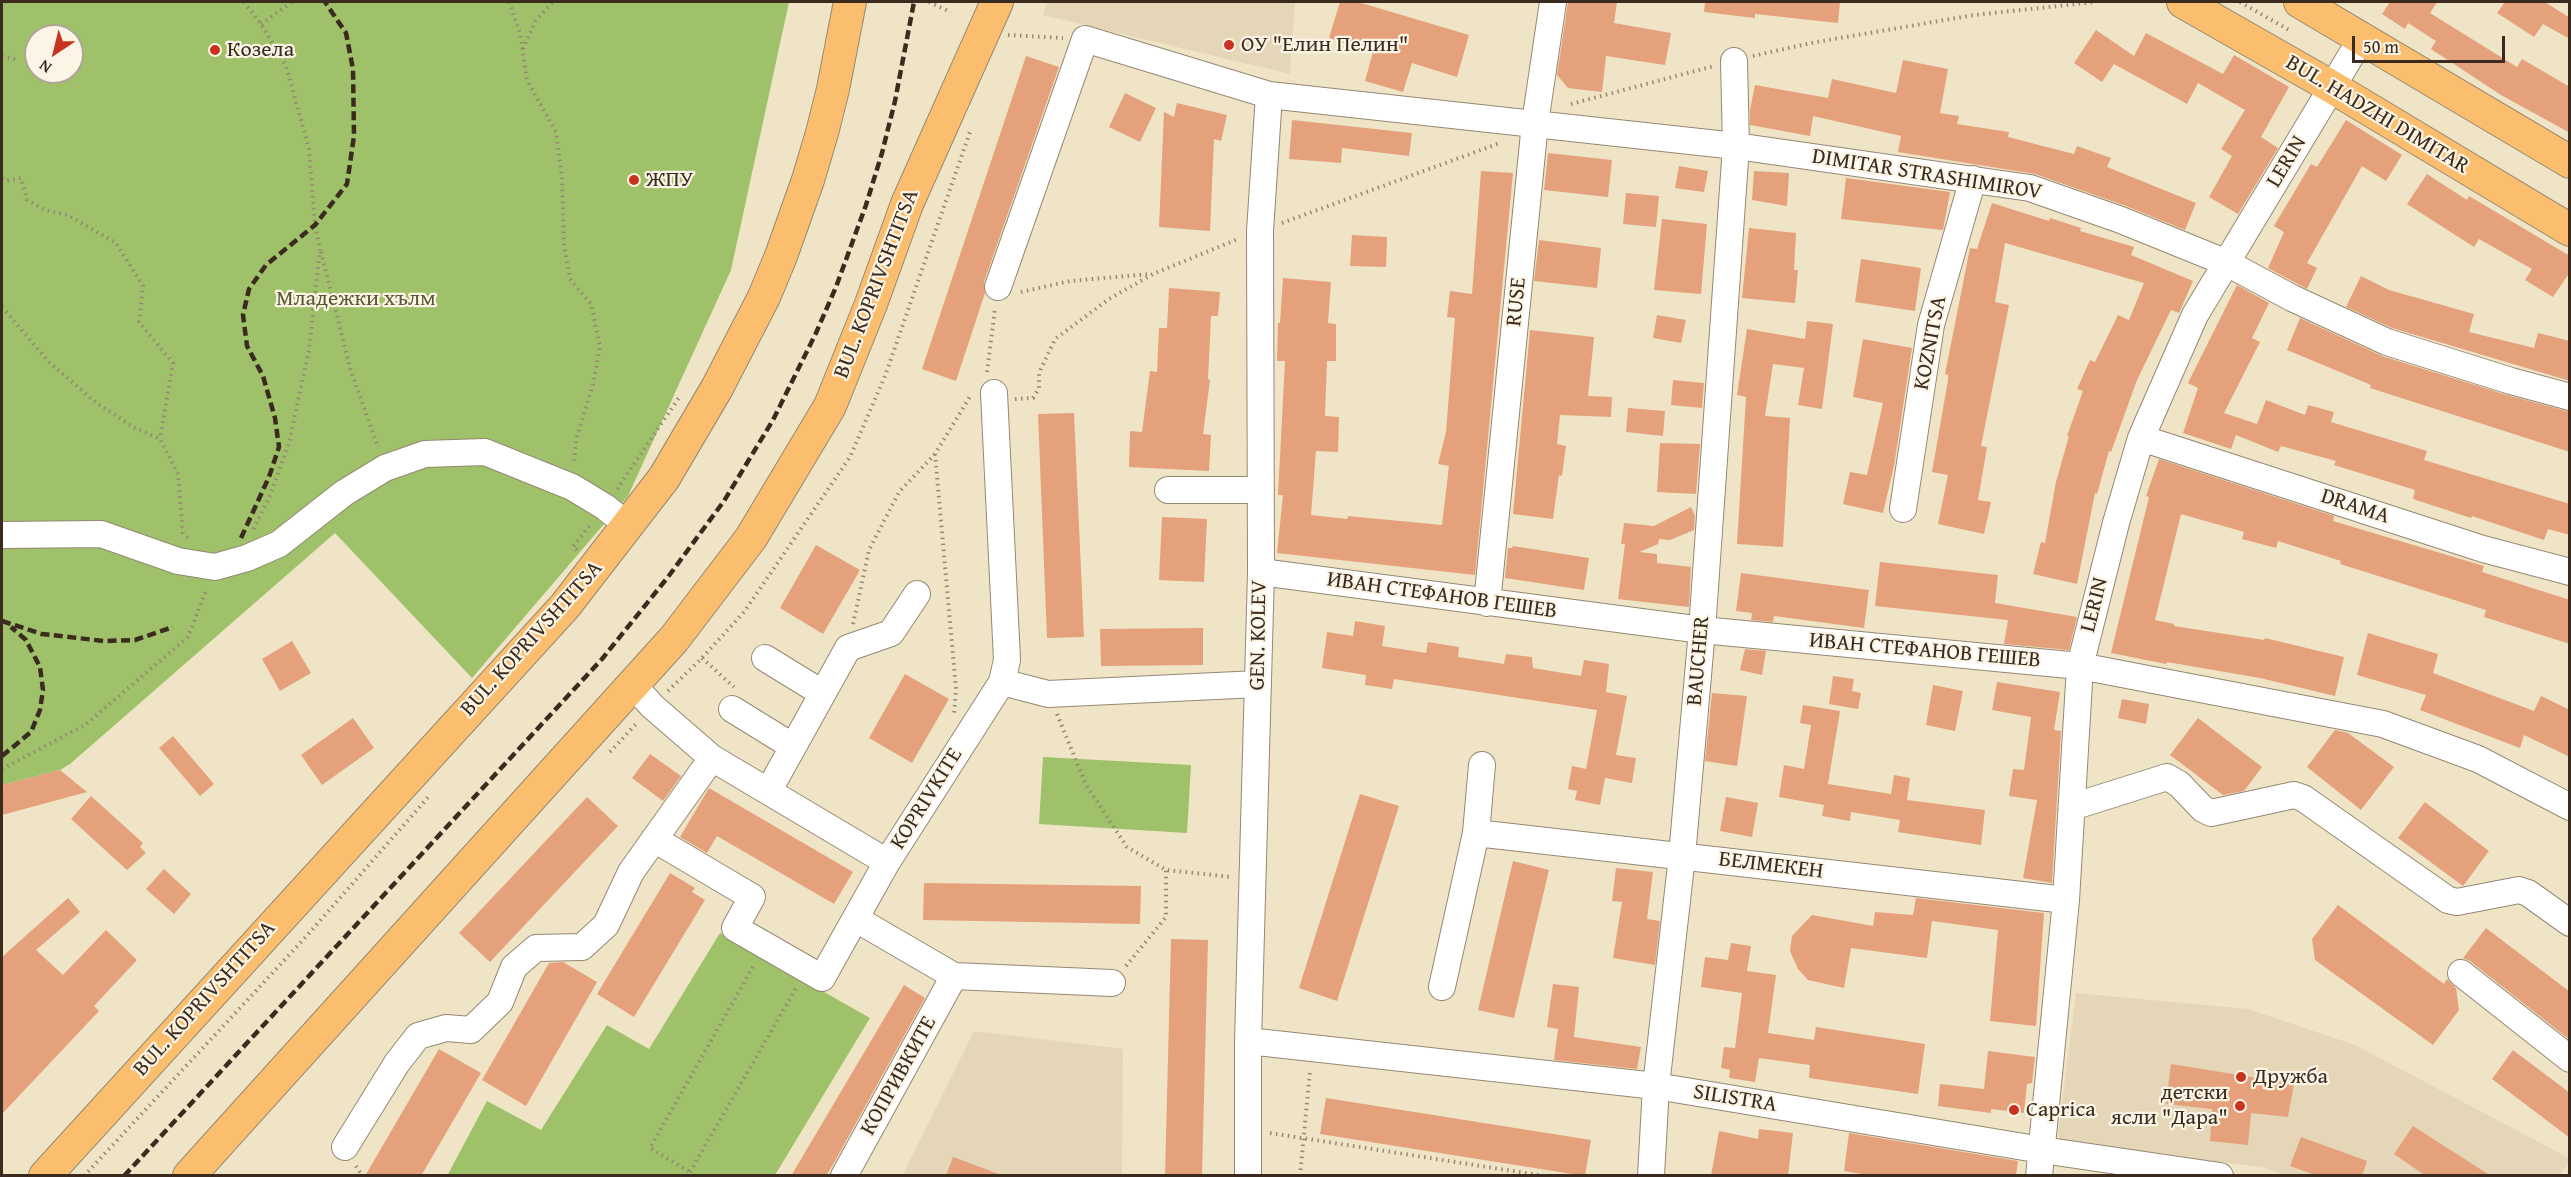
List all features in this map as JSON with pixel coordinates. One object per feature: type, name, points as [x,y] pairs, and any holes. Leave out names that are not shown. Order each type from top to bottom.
[{"type":"main road","name":"BUL. KOPRIVSHTITSA","points":[[45,1176],[565,606],[597,567],[617,516],[664,478],[690,436],[764,297],[795,220],[833,89],[850,2]]},
{"type":"main road","name":"BUL. KOPRIVSHTITSA","points":[[189,1176],[674,639],[751,538],[801,458],[830,406],[871,304],[907,204],[997,2]]},
{"type":"main road","name":"BUL. HADZHI DIMITAR","points":[[2184,2],[2332,87],[2570,230]]},
{"type":"main road","points":[[2300,2],[2570,162]]},
{"type":"main road","points":[[907,204],[962,7]]},
{"type":"street","name":"RUSE","points":[[1487,603],[1531,119],[1553,2]]},
{"type":"street","points":[[1006,296],[1085,39]]},
{"type":"street","name":"DIMITAR STRASHIMIROV","points":[[1085,39],[1269,95],[1531,119],[2030,188],[2121,220],[2227,263],[2292,298],[2387,342],[2570,397]]},
{"type":"street","name":"LERIN","points":[[2039,1176],[2066,900],[2080,666],[2116,523],[2141,438],[2195,315],[2361,39]]},
{"type":"street","name":"BAUCHER","points":[[1651,1176],[1656,1086],[1682,856],[1702,630],[1736,146],[1734,60]]},
{"type":"street","name":"GEN. KOLEV","points":[[1248,1176],[1248,1041],[1261,572],[1260,231],[1269,95]]},
{"type":"street","name":"KOZNITSA","points":[[1903,509],[1931,325],[1973,179]]},
{"type":"street","points":[[986,386],[1007,660],[1002,682],[1048,694],[1258,684]]},
{"type":"street","name":"DRAMA","points":[[2141,438],[2483,549],[2570,572]]},
{"type":"street","points":[[2,535],[101,534],[178,561],[215,567],[247,558],[279,544],[344,494],[385,468],[425,454],[485,452],[572,487],[617,516]]},
{"type":"street","points":[[1168,490],[1261,490]]},
{"type":"street","name":"ИВАН СТЕФАНОВ ГЕШЕВ","points":[[1261,572],[1702,630],[2080,666],[2383,724],[2478,759],[2570,807]]},
{"type":"street","points":[[769,790],[848,648],[891,633],[917,594]]},
{"type":"street","points":[[765,658],[822,693]]},
{"type":"street","name":"KOPRIVKITE","points":[[807,970],[822,978],[887,862],[1002,682]]},
{"type":"street","points":[[633,685],[652,706],[711,758],[769,790],[887,862]]},
{"type":"street","points":[[735,710],[792,746]]},
{"type":"street","points":[[345,1147],[397,1063],[418,1036],[446,1029],[471,1030],[500,1002],[514,967],[536,948],[582,946],[606,925],[631,872],[711,758]]},
{"type":"street","points":[[1442,987],[1476,833],[1482,765]]},
{"type":"street","points":[[2072,807],[2167,777],[2179,784],[2211,813],[2294,795],[2303,798],[2448,900],[2457,902],[2519,890],[2528,893],[2570,923]]},
{"type":"street","name":"БЕЛМЕКЕН","points":[[1476,833],[2066,900]]},
{"type":"street","points":[[654,839],[752,897],[735,928],[807,970]]},
{"type":"street","points":[[856,919],[954,976],[1112,983]]},
{"type":"street","points":[[2461,973],[2570,1059]]},
{"type":"street","name":"КОПРИВКИТЕ","points":[[844,1176],[954,976]]},
{"type":"street","name":"SILISTRA","points":[[1248,1041],[1656,1086],[2042,1150],[2220,1176]]},
{"type":"path","points":[[244,2],[261,24],[286,66],[309,149],[315,225],[320,249],[350,368],[385,468]]},
{"type":"path","points":[[261,24],[292,2]]},
{"type":"path","points":[[509,2],[519,33],[527,80],[556,132],[562,178],[564,245],[570,279],[591,304],[600,347],[593,384],[576,440],[572,487]]},
{"type":"path","points":[[522,50],[536,20],[553,2]]},
{"type":"path","points":[[929,2],[962,7]]},
{"type":"path","points":[[986,386],[1033,398],[1039,388],[1039,373],[1055,339],[1109,299],[1153,274],[1260,231],[1516,137],[1531,119],[1734,60],[1811,43],[1974,15],[2096,2]]},
{"type":"path","points":[[1005,34],[1085,39]]},
{"type":"path","points":[[2,56],[18,60]]},
{"type":"path","points":[[2,179],[5,181],[21,178],[27,200],[45,210],[68,215],[116,243],[143,286],[139,322],[174,363],[160,439],[178,474],[183,533],[215,567],[188,637],[85,725],[2,769]]},
{"type":"path","points":[[247,541],[269,498],[289,443],[309,350],[320,249]]},
{"type":"path","points":[[848,648],[869,550],[899,492],[935,454],[986,386],[994,314],[1006,296],[1070,281],[1153,274]]},
{"type":"path","points":[[994,314],[1006,296]]},
{"type":"path","points":[[2,307],[49,362],[94,401],[133,427],[160,439]]},
{"type":"path","points":[[597,567],[573,547],[617,516],[681,395]]},
{"type":"path","points":[[935,454],[956,689],[954,721]]},
{"type":"path","points":[[702,658],[739,690],[735,710]]},
{"type":"path","points":[[1048,694],[1086,785],[1127,847],[1166,870],[1253,879]]},
{"type":"path","points":[[84,1176],[304,939],[438,787]]},
{"type":"path","points":[[1112,983],[1166,916],[1166,870]]},
{"type":"path","points":[[765,946],[650,1148],[689,1174],[807,970]]},
{"type":"path","points":[[1300,1176],[1312,1049]]},
{"type":"path","points":[[1248,1131],[1304,1137],[1545,1176]]},
{"type":"shaded area","name":"ОУ \"Елин Пелин\"","points":[[1047,2],[1295,2],[1290,74],[1043,15]]},
{"type":"shaded area","name":"Дружба","points":[[2076,993],[2248,1009],[2355,1045],[2569,1158],[2569,1162],[2559,1176],[2285,1175],[2262,1167],[2063,1143],[2058,1135]]},
{"type":"shaded area","points":[[974,1031],[1123,1049],[1122,1175],[902,1176]]},
{"type":"green space","name":"Младежки хълм","points":[[2,2],[789,2],[731,270],[628,496],[472,678],[335,533],[70,764],[60,770],[2,785]]},
{"type":"green space","points":[[1043,757],[1191,765],[1187,833],[1039,824]]},
{"type":"green space","points":[[720,933],[870,1018],[775,1175],[447,1176],[487,1101],[541,1130],[607,1025],[649,1049]]},
{"type":"building","points":[[1340,2],[1358,2],[1469,35],[1457,77],[1412,63],[1403,92],[1365,81],[1373,52],[1329,38]]},
{"type":"building","points":[[1568,2],[1617,2],[1614,23],[1671,33],[1665,65],[1606,56],[1602,92],[1568,88],[1557,75]]},
{"type":"building","points":[[1705,2],[1840,2],[1838,23],[1755,14],[1755,18],[1704,12]]},
{"type":"building","points":[[2390,2],[2437,2],[2430,13],[2517,67],[2522,59],[2570,87],[2570,133],[2501,95],[2431,49],[2436,41],[2408,23],[2405,29],[2382,14]]},
{"type":"building","points":[[2505,2],[2545,2],[2570,18],[2570,39],[2543,24],[2534,37],[2497,13]]},
{"type":"building","points":[[2096,30],[2134,56],[2146,33],[2223,74],[2234,55],[2289,87],[2261,137],[2278,148],[2238,214],[2209,197],[2232,156],[2221,149],[2245,110],[2198,83],[2187,104],[2114,64],[2102,82],[2074,63]]},
{"type":"building","points":[[1026,56],[1059,67],[984,282],[985,293],[956,381],[922,369]]},
{"type":"building","points":[[1903,60],[1948,69],[1940,113],[1959,116],[1957,124],[2009,132],[2008,137],[2074,154],[2077,146],[2111,158],[2107,167],[2196,203],[2185,230],[2126,206],[2035,174],[1898,152],[1901,136],[1813,116],[1810,136],[1750,125],[1750,110],[1755,85],[1828,98],[1832,79],[1896,93]]},
{"type":"building","points":[[1125,93],[1156,108],[1140,142],[1109,127]]},
{"type":"building","points":[[1177,103],[1227,115],[1221,141],[1214,139],[1210,231],[1159,227],[1164,112],[1174,117]]},
{"type":"building","points":[[1292,120],[1412,133],[1409,156],[1342,148],[1341,163],[1289,159]]},
{"type":"building","points":[[2346,120],[2402,155],[2386,181],[2362,166],[2307,263],[2317,268],[2307,289],[2268,268],[2284,232],[2274,226],[2311,164],[2317,167]]},
{"type":"building","points":[[1548,153],[1612,160],[1608,197],[1544,190]]},
{"type":"building","points":[[1679,166],[1708,171],[1704,192],[1675,188]]},
{"type":"building","points":[[1481,171],[1513,173],[1475,575],[1277,553],[1283,495],[1278,495],[1285,361],[1277,361],[1283,278],[1331,282],[1328,323],[1336,324],[1336,361],[1327,361],[1325,416],[1339,417],[1338,452],[1316,451],[1311,515],[1347,519],[1348,516],[1442,525],[1449,466],[1438,464],[1446,432],[1455,318],[1447,317],[1450,291],[1472,294]]},
{"type":"building","points":[[1754,171],[1789,173],[1787,206],[1752,200]]},
{"type":"building","points":[[2427,174],[2467,200],[2469,196],[2570,256],[2570,272],[2553,297],[2525,280],[2532,269],[2479,239],[2474,247],[2407,204]]},
{"type":"building","points":[[1846,178],[1950,192],[1943,230],[1841,219]]},
{"type":"building","points":[[1626,193],[1659,196],[1656,227],[1623,224]]},
{"type":"building","points":[[1992,203],[2049,221],[2050,218],[2081,228],[2080,231],[2134,247],[2131,255],[2193,281],[2179,313],[2171,310],[2137,380],[2111,452],[2109,451],[2097,494],[2095,493],[2077,584],[2033,574],[2041,542],[2045,543],[2056,482],[2069,436],[2067,436],[2083,391],[2077,389],[2090,360],[2095,362],[2118,315],[2129,320],[2144,283],[2005,243],[1995,302],[2009,305],[1981,446],[1987,447],[1978,500],[1991,502],[1984,534],[1938,524],[1948,475],[1932,472],[1948,380],[1948,375],[1945,374],[1970,248],[1977,249]]},
{"type":"building","points":[[1662,219],[1707,224],[1701,294],[1654,290]]},
{"type":"building","points":[[1749,228],[1796,233],[1794,270],[1798,270],[1795,303],[1742,298]]},
{"type":"building","points":[[1352,235],[1387,237],[1386,267],[1350,266]]},
{"type":"building","points":[[1539,240],[1601,248],[1597,288],[1534,281]]},
{"type":"building","points":[[1861,259],[1921,268],[1915,311],[1855,302]]},
{"type":"building","points":[[2361,276],[2389,290],[2474,314],[2469,332],[2534,348],[2538,333],[2570,341],[2570,381],[2392,328],[2346,307]]},
{"type":"building","points":[[2237,285],[2269,303],[2252,338],[2260,342],[2224,413],[2257,424],[2266,400],[2305,415],[2308,405],[2334,412],[2331,422],[2427,451],[2424,460],[2570,504],[2570,535],[2548,529],[2544,540],[2472,516],[2471,518],[2413,499],[2415,490],[2334,465],[2336,461],[2281,446],[2278,452],[2236,435],[2231,449],[2183,433],[2198,388],[2188,383]]},
{"type":"building","points":[[1169,288],[1220,292],[1218,316],[1211,316],[1208,379],[1210,380],[1203,434],[1211,435],[1209,471],[1129,467],[1130,431],[1142,432],[1150,371],[1157,372],[1159,328],[1167,328]]},
{"type":"building","points":[[1657,315],[1686,320],[1681,343],[1653,338]]},
{"type":"building","points":[[2300,318],[2382,356],[2570,412],[2570,452],[2370,388],[2371,385],[2287,350]]},
{"type":"building","points":[[1807,321],[1833,324],[1822,409],[1798,405],[1804,368],[1773,364],[1765,416],[1790,418],[1783,547],[1737,544],[1746,397],[1737,395],[1747,329],[1805,339]]},
{"type":"building","points":[[1530,330],[1594,337],[1588,396],[1612,397],[1611,417],[1560,415],[1557,444],[1566,446],[1562,476],[1559,475],[1553,519],[1513,514]]},
{"type":"building","points":[[1863,339],[1912,348],[1894,466],[1883,513],[1843,504],[1850,472],[1867,475],[1883,403],[1853,397]]},
{"type":"building","points":[[1673,380],[1704,383],[1702,408],[1671,405]]},
{"type":"building","points":[[1628,408],[1665,411],[1663,436],[1626,432]]},
{"type":"building","points":[[1074,413],[1084,637],[1047,638],[1038,414]]},
{"type":"building","points":[[1660,443],[1700,444],[1696,494],[1657,492]]},
{"type":"building","points":[[2159,459],[2334,516],[2333,521],[2484,566],[2482,572],[2570,600],[2570,644],[2484,617],[2486,610],[2340,564],[2341,561],[2278,541],[2276,548],[2242,539],[2244,532],[2181,514],[2155,620],[2174,624],[2174,626],[2264,640],[2265,638],[2344,657],[2335,696],[2260,678],[2111,653],[2149,497],[2146,496]]},
{"type":"building","points":[[1691,507],[1695,516],[1694,530],[1670,540],[1659,539],[1658,544],[1639,552],[1657,554],[1657,563],[1691,567],[1689,607],[1618,599],[1625,544],[1621,544],[1624,523],[1654,526]]},
{"type":"building","points":[[1162,517],[1207,519],[1204,582],[1159,580]]},
{"type":"building","points":[[816,545],[860,570],[823,634],[780,608]]},
{"type":"building","points":[[1513,546],[1589,558],[1584,590],[1505,578],[1508,548]]},
{"type":"building","points":[[1880,562],[1998,575],[1995,603],[2077,617],[2069,650],[2004,644],[2008,620],[1875,606]]},
{"type":"building","points":[[1741,573],[1869,590],[1864,628],[1774,616],[1773,622],[1751,620],[1752,613],[1736,611]]},
{"type":"building","points":[[1355,621],[1385,626],[1382,646],[1426,653],[1428,642],[1459,647],[1458,657],[1504,664],[1506,654],[1532,657],[1533,668],[1581,676],[1584,660],[1609,664],[1606,692],[1627,696],[1616,755],[1636,758],[1632,783],[1605,778],[1600,805],[1575,800],[1577,791],[1568,789],[1572,766],[1586,769],[1597,710],[1394,679],[1392,689],[1365,685],[1366,675],[1322,668],[1327,632],[1353,636]]},
{"type":"building","points":[[1203,628],[1203,665],[1101,666],[1100,629]]},
{"type":"building","points":[[2368,633],[2438,654],[2433,673],[2534,711],[2541,696],[2570,710],[2570,757],[2524,735],[2520,748],[2420,710],[2426,695],[2357,675]]},
{"type":"building","points":[[292,641],[311,673],[280,691],[262,659]]},
{"type":"building","points":[[1745,649],[1766,651],[1762,675],[1740,670]]},
{"type":"building","points":[[905,674],[949,699],[912,763],[869,738]]},
{"type":"building","points":[[1833,676],[1854,679],[1852,691],[1861,693],[1858,709],[1829,704]]},
{"type":"building","points":[[1997,682],[2060,692],[2054,730],[2061,731],[2052,883],[2023,878],[2037,800],[2009,796],[2013,769],[2024,770],[2031,717],[1992,710]]},
{"type":"building","points":[[1933,685],[1963,691],[1955,731],[1926,725]]},
{"type":"building","points":[[1712,693],[1747,696],[1737,766],[1705,761]]},
{"type":"building","points":[[2122,699],[2149,704],[2146,724],[2118,718]]},
{"type":"building","points":[[1803,705],[1840,711],[1828,784],[1891,794],[1894,775],[1910,778],[1907,800],[1985,810],[1981,845],[1898,832],[1900,820],[1851,812],[1850,821],[1822,816],[1824,805],[1779,797],[1784,765],[1804,769],[1811,725],[1800,723]]},
{"type":"building","points":[[353,718],[374,748],[322,785],[301,755]]},
{"type":"building","points":[[2198,718],[2262,767],[2244,791],[2223,795],[2170,755]]},
{"type":"building","points":[[2335,730],[2348,733],[2394,767],[2361,810],[2307,767]]},
{"type":"building","points":[[173,736],[214,784],[200,796],[159,748]]},
{"type":"building","points":[[650,754],[681,776],[663,801],[632,778]]},
{"type":"building","points":[[60,770],[87,792],[2,815],[2,785]]},
{"type":"building","points":[[709,788],[853,872],[834,904],[717,836],[707,853],[680,837]]},
{"type":"building","points":[[1360,794],[1399,806],[1337,1001],[1299,988]]},
{"type":"building","points":[[91,796],[143,843],[140,847],[146,853],[127,870],[71,819]]},
{"type":"building","points":[[587,797],[618,826],[490,962],[459,933]]},
{"type":"building","points":[[1726,797],[1758,803],[1752,837],[1720,831]]},
{"type":"building","points":[[2425,802],[2489,851],[2463,886],[2398,838]]},
{"type":"building","points":[[1513,861],[1549,870],[1514,1018],[1478,1010]]},
{"type":"building","points":[[1616,868],[1653,872],[1647,919],[1660,921],[1655,965],[1613,958],[1622,902],[1612,901]]},
{"type":"building","points":[[164,869],[191,894],[174,914],[146,889]]},
{"type":"building","points":[[670,873],[695,888],[692,892],[705,900],[634,1017],[597,994]]},
{"type":"building","points":[[924,883],[1141,886],[1140,924],[923,920]]},
{"type":"building","points":[[68,898],[80,912],[36,950],[63,975],[106,930],[137,960],[94,1006],[99,1011],[2,1114],[2,957]]},
{"type":"building","points":[[1916,898],[2044,913],[2036,1026],[1990,1021],[1998,930],[1932,921],[1927,958],[1851,948],[1844,988],[1808,980],[1798,969],[1790,951],[1792,936],[1812,915],[1873,926],[1875,912],[1913,915]]},
{"type":"building","points":[[2338,905],[2444,984],[2447,979],[2456,988],[2459,1010],[2433,1045],[2315,960],[2312,939]]},
{"type":"building","points":[[2486,928],[2570,992],[2570,1040],[2470,961],[2463,958]]},
{"type":"building","points":[[1171,939],[1208,940],[1202,1176],[1165,1176]]},
{"type":"building","points":[[1731,943],[1751,946],[1747,971],[1776,975],[1768,1033],[1814,1040],[1816,1027],[1925,1044],[1918,1094],[1809,1078],[1810,1065],[1759,1058],[1755,1082],[1729,1078],[1730,1070],[1721,1068],[1724,1047],[1735,1048],[1742,993],[1701,987],[1705,957],[1728,960]]},
{"type":"building","points":[[563,962],[597,982],[526,1106],[482,1080],[549,963]]},
{"type":"building","points":[[1553,984],[1579,987],[1574,1037],[1641,1047],[1637,1069],[1554,1060],[1558,1029],[1547,1027]]},
{"type":"building","points":[[904,985],[925,998],[835,1161],[826,1176],[791,1176]]},
{"type":"building","points":[[439,1049],[481,1073],[421,1176],[365,1176]]},
{"type":"building","points":[[2513,1050],[2570,1093],[2570,1138],[2492,1079]]},
{"type":"building","points":[[1988,1051],[2035,1057],[2032,1083],[2027,1084],[2024,1113],[1991,1109],[1991,1113],[1938,1106],[1940,1084],[1984,1089]]},
{"type":"building","name":"детски ясли \"Дара\"","points":[[2171,1064],[2294,1084],[2288,1117],[2251,1113],[2248,1145],[2210,1141],[2212,1109],[2166,1104]]},
{"type":"building","points":[[1326,1098],[1591,1140],[1585,1176],[1320,1134]]},
{"type":"building","points":[[2413,1126],[2491,1176],[2426,1176],[2394,1154]]},
{"type":"building","points":[[1759,1129],[1793,1133],[1788,1176],[1711,1176],[1719,1131],[1758,1139]]},
{"type":"building","points":[[1849,1133],[2018,1161],[2016,1176],[1874,1176],[1844,1171]]},
{"type":"building","points":[[2301,1137],[2367,1161],[2362,1176],[2318,1176],[2290,1166]]},
{"type":"building","points":[[953,1157],[999,1174],[998,1176],[946,1176]]},
{"type":"railway","points":[[241,538],[269,477],[279,447],[275,418],[263,376],[247,346],[243,315],[249,289],[266,265],[315,225],[347,184],[354,136],[353,69],[346,33],[325,2]]},
{"type":"railway","points":[[124,1176],[602,659],[668,577],[724,501],[773,420],[836,287],[882,153],[895,101],[914,2]]},
{"type":"railway","points":[[2,621],[42,634],[104,641],[135,640],[173,627]]},
{"type":"railway","points":[[2,756],[31,732],[40,710],[43,690],[40,667],[26,640],[11,627]]},
{"type":"place","name":"ОУ \"Елин Пелин\"","points":[[1229,45]]},
{"type":"place","name":"Козела","points":[[215,50]]},
{"type":"place","name":"ЖПУ","points":[[634,180]]},
{"type":"place","name":"Дружба","points":[[2241,1077]]},
{"type":"place","name":"детски ясли \"Дара\"","points":[[2240,1106]]},
{"type":"place","name":"Caprica","points":[[2014,1110]]}]
